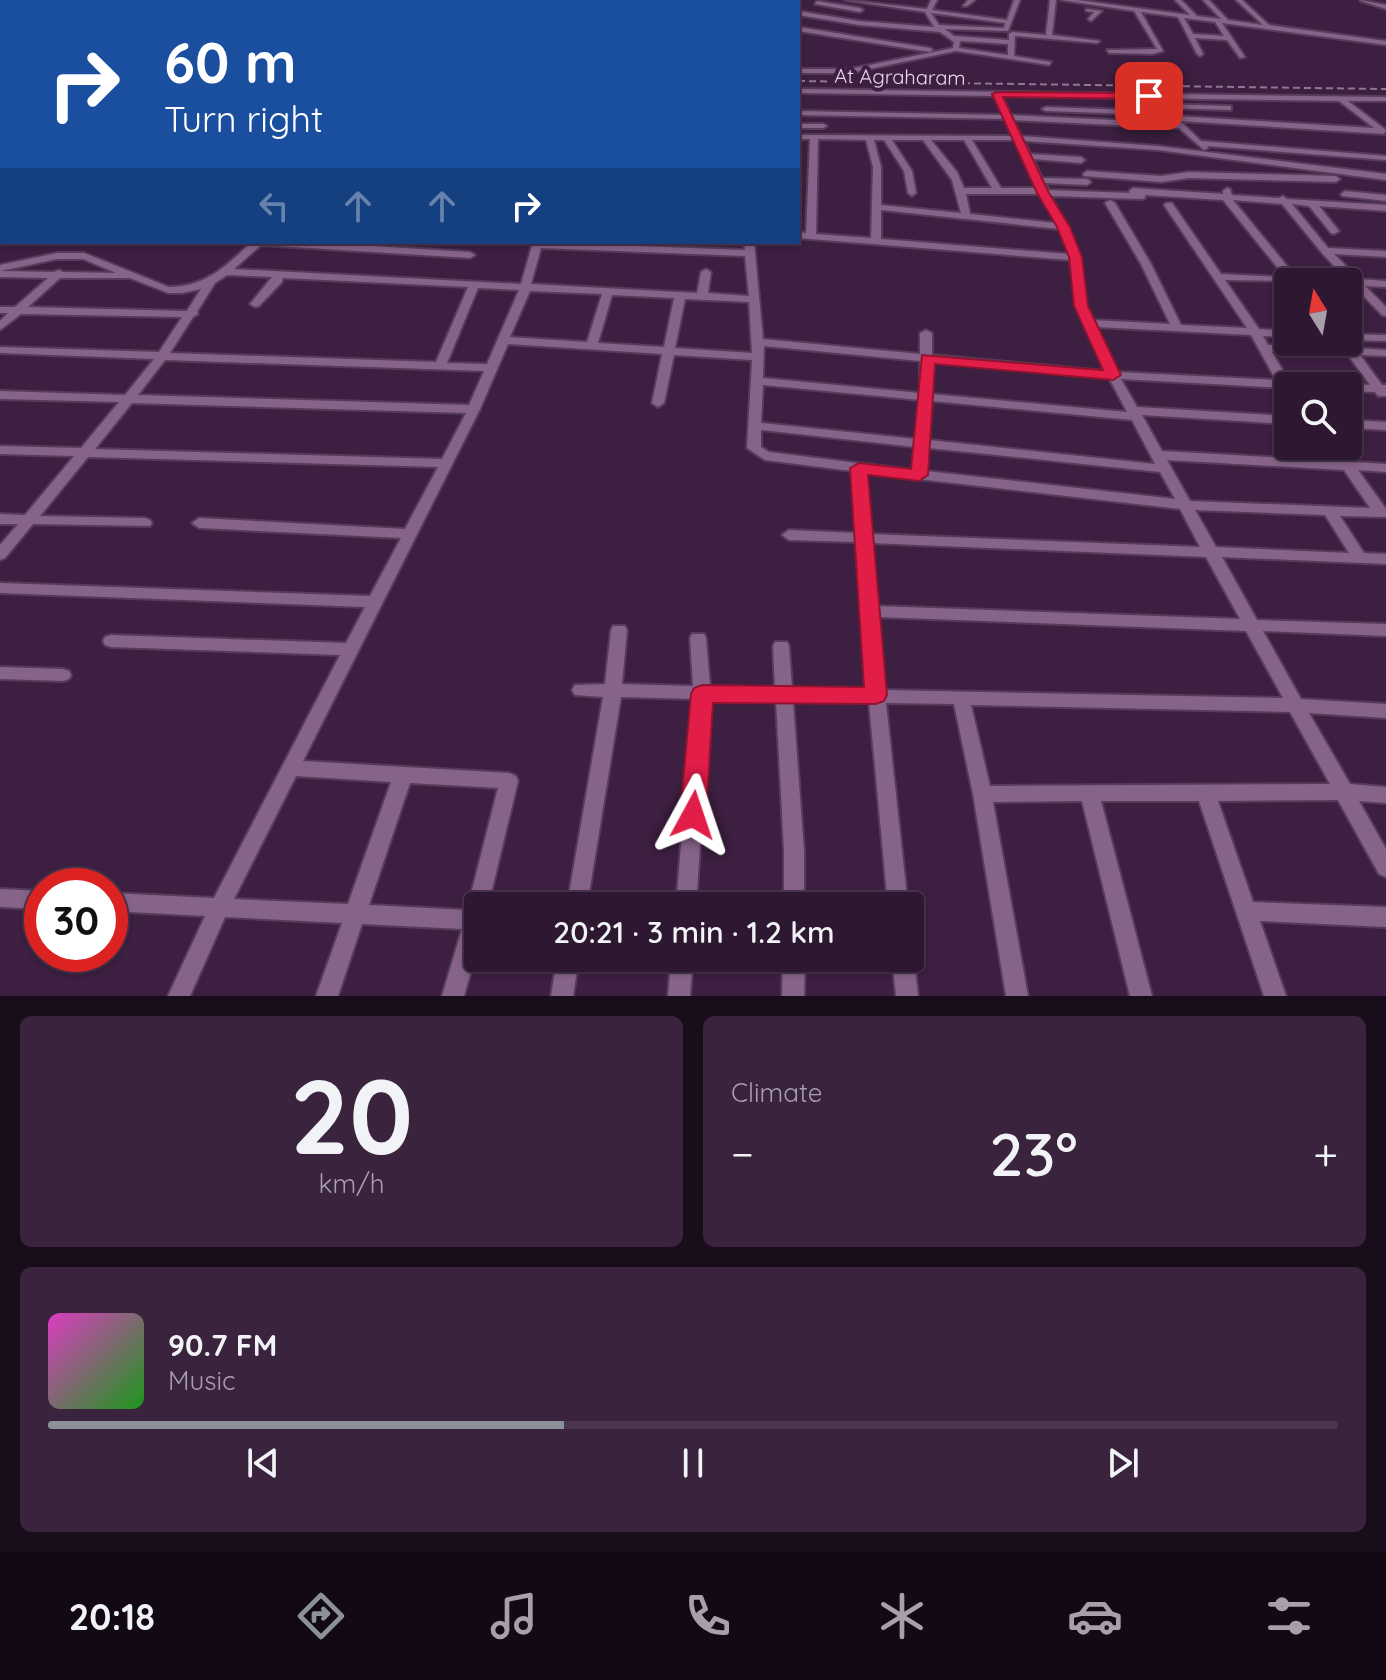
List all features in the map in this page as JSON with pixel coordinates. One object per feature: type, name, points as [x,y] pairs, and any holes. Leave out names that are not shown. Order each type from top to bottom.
[{"type":"street","points":[[800,10],[827,0]]},
{"type":"street","points":[[848,0],[1010,22]]},
{"type":"street","points":[[928,13],[934,0]]},
{"type":"street","points":[[800,11],[859,23],[1004,31],[1017,0]]},
{"type":"street","points":[[1064,0],[1222,21]]},
{"type":"street","points":[[1083,0],[1266,28],[1386,42]]},
{"type":"street","points":[[1140,0],[1149,9]]},
{"type":"street","points":[[1178,0],[1194,16]]},
{"type":"street","points":[[1206,0],[1242,57]]},
{"type":"street","points":[[1239,0],[1266,28]]},
{"type":"street","points":[[1363,0],[1385,6]]},
{"type":"street","points":[[817,3],[875,13]]},
{"type":"street","points":[[1049,34],[1052,4],[1099,11],[1091,19]]},
{"type":"street","points":[[837,36],[886,6]]},
{"type":"street","points":[[972,18],[978,6]]},
{"type":"street","points":[[1109,51],[1161,50],[1137,11]]},
{"type":"street","points":[[928,13],[940,28],[957,41],[956,49]]},
{"type":"street","points":[[1180,16],[1200,54]]},
{"type":"street","points":[[800,29],[938,51]]},
{"type":"street","points":[[1011,57],[1012,34],[1096,37]]},
{"type":"street","points":[[1191,36],[1229,38]]},
{"type":"street","points":[[953,38],[1011,42]]},
{"type":"street","points":[[1353,38],[1386,42]]},
{"type":"street","points":[[800,71],[850,71],[956,49],[1049,63]]},
{"type":"street","points":[[904,59],[931,63]]},
{"type":"street","name":"At Agraharam","points":[[800,91],[1385,100]]},
{"type":"street","points":[[862,92],[877,167],[876,241]]},
{"type":"street","points":[[926,93],[941,116]]},
{"type":"street","points":[[997,94],[1063,227],[1075,257],[1078,291],[1113,375],[1386,868]]},
{"type":"street","points":[[1149,96],[1210,154],[1228,198],[1284,268]]},
{"type":"street","points":[[1220,97],[1235,120],[1270,147]]},
{"type":"street","points":[[1340,98],[1384,133]]},
{"type":"street","points":[[1160,106],[1228,108]]},
{"type":"street","points":[[1046,109],[1304,124],[1384,133]]},
{"type":"street","points":[[800,113],[1180,126]]},
{"type":"street","points":[[811,236],[823,114]]},
{"type":"street","points":[[962,122],[1008,120]]},
{"type":"street","points":[[1304,124],[1318,152]]},
{"type":"street","points":[[800,126],[823,126]]},
{"type":"street","points":[[1234,133],[1261,161]]},
{"type":"street","points":[[800,137],[870,134],[886,137],[1018,138],[1210,154],[1334,175],[1352,205]]},
{"type":"street","points":[[886,137],[905,164],[912,193]]},
{"type":"street","points":[[925,137],[942,160],[953,168],[962,191],[966,216]]},
{"type":"street","points":[[967,138],[998,191]]},
{"type":"street","points":[[1199,143],[1386,158]]},
{"type":"street","points":[[1026,156],[1081,160]]},
{"type":"street","points":[[1041,188],[1087,178],[1161,179],[1189,175],[1386,177]]},
{"type":"street","points":[[962,191],[1041,188],[1283,199],[1386,208]]},
{"type":"street","points":[[1133,191],[1228,198]]},
{"type":"street","points":[[1345,194],[1386,198]]},
{"type":"street","points":[[1283,199],[1340,268]]},
{"type":"street","points":[[1311,202],[1334,231]]},
{"type":"street","points":[[1110,203],[1146,264],[1176,326]]},
{"type":"street","points":[[1169,205],[1282,372]]},
{"type":"street","points":[[876,207],[1063,227]]},
{"type":"street","points":[[800,235],[1075,257]]},
{"type":"street","points":[[0,327],[88,244]]},
{"type":"street","points":[[0,271],[49,257],[76,255],[168,290],[194,290],[227,272],[257,244]]},
{"type":"street","points":[[291,244],[470,255]]},
{"type":"street","points":[[179,996],[220,906],[474,409],[525,289],[538,244]]},
{"type":"street","points":[[580,244],[750,248],[758,342],[759,381],[754,448],[758,453],[859,471],[1187,505],[1383,512]]},
{"type":"street","points":[[1325,251],[1386,254]]},
{"type":"street","points":[[0,271],[57,276],[134,276]]},
{"type":"street","points":[[227,272],[607,294],[753,299]]},
{"type":"street","points":[[702,297],[706,272]]},
{"type":"street","points":[[255,304],[278,280],[277,275]]},
{"type":"street","points":[[1218,277],[1274,280]]},
{"type":"street","points":[[1362,283],[1386,284]]},
{"type":"street","points":[[0,555],[164,354],[210,284]]},
{"type":"street","points":[[440,366],[473,287]]},
{"type":"street","points":[[1362,291],[1385,311]]},
{"type":"street","points":[[591,347],[607,294]]},
{"type":"street","points":[[658,403],[680,297]]},
{"type":"street","points":[[0,310],[193,314]]},
{"type":"street","points":[[1089,323],[1274,333]]},
{"type":"street","points":[[919,475],[926,397],[926,333]]},
{"type":"street","points":[[1362,337],[1386,338]]},
{"type":"street","points":[[505,340],[758,357]]},
{"type":"street","points":[[758,342],[1113,375],[1274,382]]},
{"type":"street","points":[[1263,348],[1274,348]]},
{"type":"street","points":[[1362,349],[1386,353]]},
{"type":"street","points":[[0,350],[492,368]]},
{"type":"street","points":[[1355,356],[1383,392]]},
{"type":"street","points":[[759,381],[1135,414],[1274,419]]},
{"type":"street","points":[[1362,390],[1383,392]]},
{"type":"street","points":[[0,395],[474,409]]},
{"type":"street","points":[[1362,425],[1386,426]]},
{"type":"street","points":[[755,426],[1166,469]]},
{"type":"street","points":[[0,450],[447,463]]},
{"type":"street","points":[[1157,455],[1386,468]]},
{"type":"street","points":[[1344,460],[1383,512]]},
{"type":"street","points":[[859,471],[868,611],[897,892]]},
{"type":"street","points":[[1329,510],[1359,557]]},
{"type":"street","points":[[0,519],[145,523]]},
{"type":"street","points":[[199,523],[410,534]]},
{"type":"street","points":[[789,535],[1386,559]]},
{"type":"street","points":[[0,588],[377,602]]},
{"type":"street","points":[[868,611],[1386,630]]},
{"type":"street","points":[[579,892],[613,691],[619,630]]},
{"type":"street","points":[[687,892],[702,694],[698,638]]},
{"type":"street","points":[[111,641],[352,649]]},
{"type":"street","points":[[781,646],[794,892]]},
{"type":"street","points":[[0,673],[63,675]]},
{"type":"street","points":[[581,690],[1297,705],[1386,711]]},
{"type":"street","points":[[961,697],[982,794],[1017,996]]},
{"type":"street","points":[[291,768],[509,781],[482,892]]},
{"type":"street","points":[[327,996],[403,775]]},
{"type":"street","points":[[1206,792],[1275,996]]},
{"type":"street","points":[[982,794],[1346,792],[1386,795]]},
{"type":"street","points":[[1089,793],[1141,996]]},
{"type":"street","points":[[0,898],[24,899]]},
{"type":"street","points":[[128,903],[355,914],[464,911]]},
{"type":"street","points":[[1246,911],[1386,917]]},
{"type":"street","points":[[453,996],[464,957]]},
{"type":"street","points":[[562,996],[566,972]]},
{"type":"street","points":[[679,996],[681,972]]},
{"type":"street","points":[[793,996],[794,972]]},
{"type":"street","points":[[904,972],[907,996]]},
{"type":"railway","points":[[800,81],[1386,89]]},
{"type":"route","points":[[693,815],[702,694],[876,695],[859,468],[919,475],[927,358],[1113,375],[1081,306],[1075,257],[1063,227],[1043,193],[997,94],[1149,96]]}]
